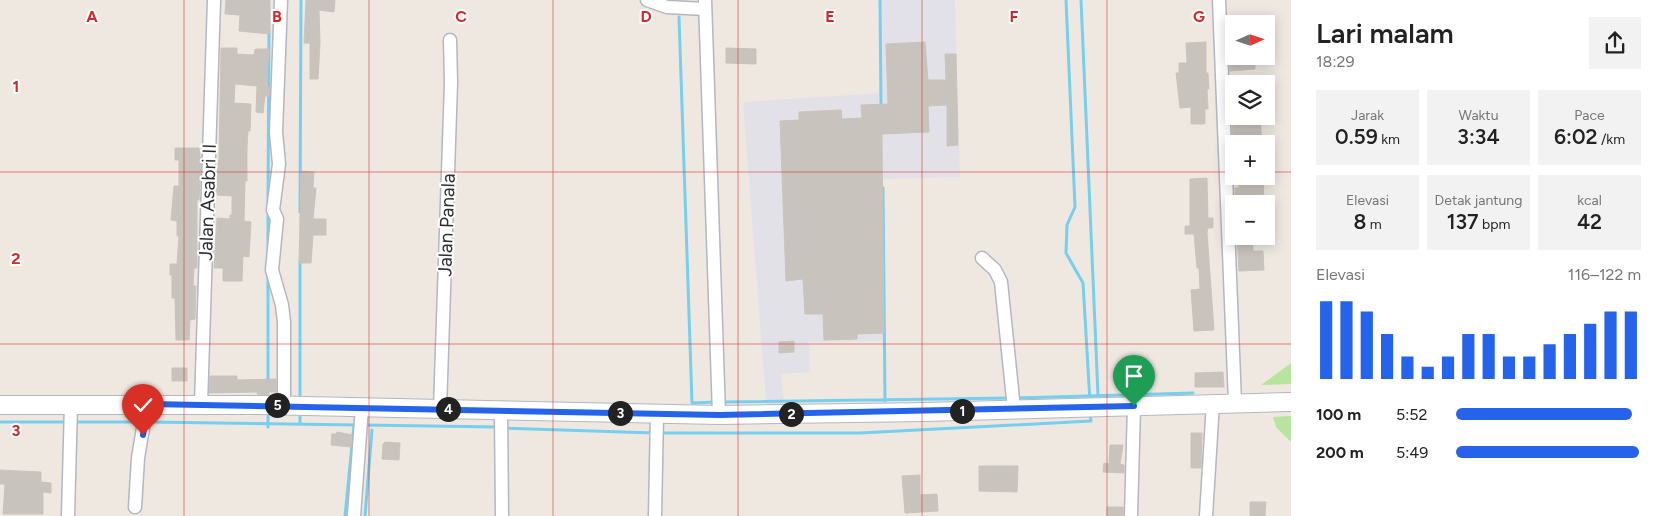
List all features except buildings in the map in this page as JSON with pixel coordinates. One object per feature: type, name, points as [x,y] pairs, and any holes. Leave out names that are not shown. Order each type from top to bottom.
[{"type":"street","name":"Jalan Asabri II","points":[[201,404],[214,0]]},
{"type":"street","points":[[280,0],[276,132],[279,164],[273,210],[277,219],[272,270],[281,300],[284,322],[284,405]]},
{"type":"street","points":[[647,0],[667,7],[705,5],[720,415]]},
{"type":"street","points":[[1219,0],[1235,403]]},
{"type":"street","name":"Jalan Panala","points":[[440,409],[451,83],[450,40]]},
{"type":"street","points":[[982,258],[995,270],[1001,282],[1014,409]]},
{"type":"street","points":[[0,405],[284,405],[720,415],[1291,402]]},
{"type":"street","points":[[68,516],[71,404]]},
{"type":"street","points":[[135,507],[138,458],[148,404]]},
{"type":"street","points":[[1206,516],[1212,404]]},
{"type":"street","points":[[1131,516],[1134,406]]},
{"type":"street","points":[[354,516],[362,407]]},
{"type":"street","points":[[501,410],[502,516]]},
{"type":"street","points":[[655,516],[657,414]]},
{"type":"shaded area","points":[[880,0],[955,0],[960,177],[882,179],[885,341],[809,342],[810,372],[781,374],[785,414],[767,414],[743,102],[881,93]]},
{"type":"green space","points":[[1291,363],[1291,384],[1261,385]]},
{"type":"green space","points":[[1291,416],[1291,442],[1276,427],[1273,417]]},
{"type":"waterway","points":[[300,212],[301,0]]},
{"type":"waterway","points":[[880,0],[881,107]]},
{"type":"waterway","points":[[1066,0],[1075,207],[1067,225],[1066,253],[1083,283],[1090,402]]},
{"type":"waterway","points":[[1081,0],[1098,395]]},
{"type":"waterway","points":[[679,17],[692,403],[715,402]]},
{"type":"waterway","points":[[268,202],[269,31]]},
{"type":"waterway","points":[[883,188],[885,401]]},
{"type":"waterway","points":[[268,211],[268,249]]},
{"type":"waterway","points":[[300,261],[300,395]]},
{"type":"waterway","points":[[268,276],[268,382]]},
{"type":"waterway","points":[[1016,398],[1193,393]]},
{"type":"waterway","points":[[721,402],[1010,398]]},
{"type":"waterway","points":[[268,411],[268,427]]},
{"type":"waterway","points":[[660,433],[860,433],[1091,421],[1090,413]]},
{"type":"waterway","points":[[300,416],[300,424]]},
{"type":"waterway","points":[[0,422],[67,422]]},
{"type":"waterway","points":[[73,422],[142,422]]},
{"type":"waterway","points":[[148,422],[357,425]]},
{"type":"waterway","points":[[345,516],[354,425]]},
{"type":"waterway","points":[[363,425],[497,427]]},
{"type":"waterway","points":[[503,428],[654,433]]},
{"type":"waterway","points":[[365,516],[372,430]]},
{"type":"route","points":[[143,435],[148,404],[720,415],[1134,406]]}]
